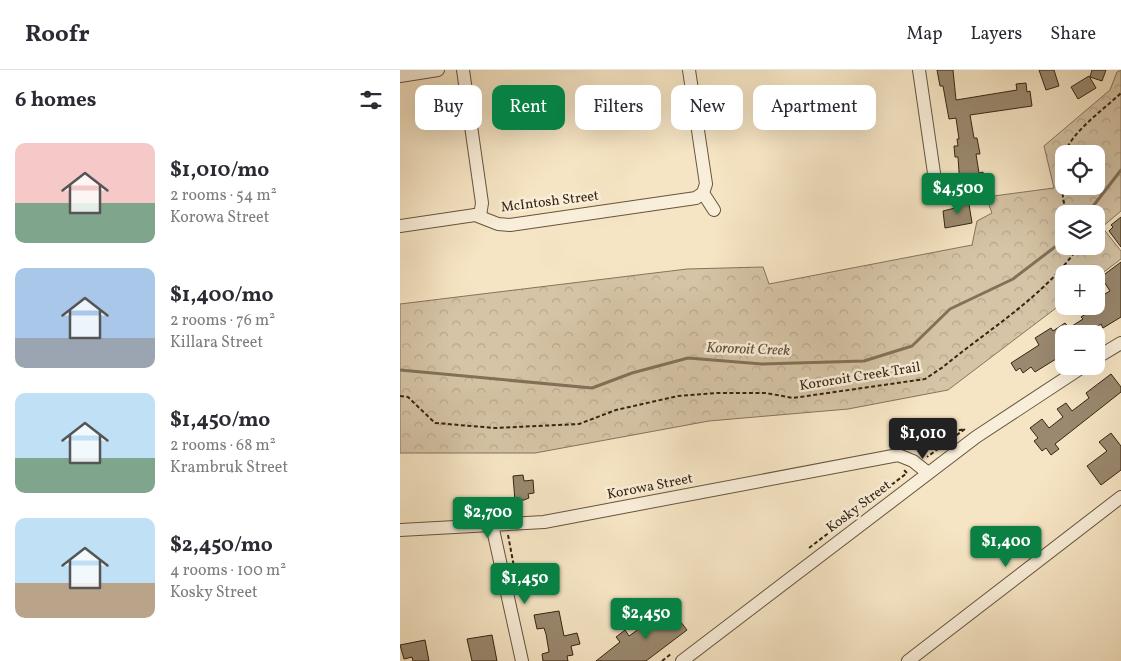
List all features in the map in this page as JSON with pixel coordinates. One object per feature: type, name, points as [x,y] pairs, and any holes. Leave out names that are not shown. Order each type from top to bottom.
[{"type":"street","points":[[400,76],[438,70]]},
{"type":"street","points":[[463,70],[479,190],[478,216]]},
{"type":"street","points":[[689,70],[706,184],[704,194],[714,210]]},
{"type":"street","points":[[919,70],[934,180]]},
{"type":"street","name":"McIntosh Street","points":[[400,226],[478,216],[498,224],[510,225],[696,198],[704,194]]},
{"type":"street","points":[[1105,353],[1121,343]]},
{"type":"street","name":"Kosky Street","points":[[680,655],[976,437],[1070,375]]},
{"type":"street","name":"Korowa Street","points":[[400,530],[501,528],[544,522],[891,456],[901,461]]},
{"type":"street","points":[[901,461],[924,476]]},
{"type":"street","points":[[908,661],[1121,497]]},
{"type":"street","points":[[501,528],[500,554],[522,661]]},
{"type":"path","points":[[1064,205],[1061,198],[1063,184],[1060,172],[1064,154],[1078,132],[1121,93]]},
{"type":"path","name":"Kororoit Creek Trail","points":[[400,396],[408,397],[436,423],[513,427],[580,424],[616,410],[678,396],[718,393],[766,393],[793,398],[833,390],[925,379],[943,368],[1039,290],[1065,267],[1073,255]]},
{"type":"path","points":[[804,552],[907,473],[901,461]]},
{"type":"path","points":[[501,528],[517,535]]},
{"type":"path","points":[[662,661],[680,655]]},
{"type":"green space","points":[[1121,70],[1121,211],[1105,224],[1105,205],[1055,205],[1055,255],[1105,255],[1105,231],[1121,251],[1121,259],[1105,271],[1105,265],[1055,265],[1055,309],[948,390],[848,409],[709,421],[535,453],[400,453],[400,304],[687,269],[763,267],[769,284],[972,245],[977,221],[992,213],[986,197],[1054,188],[1044,146],[1110,90],[1117,72]]},
{"type":"building","points":[[937,70],[953,70],[956,100],[1017,90],[1016,84],[1026,83],[1027,92],[1030,91],[1032,106],[970,115],[974,138],[977,138],[980,154],[976,154],[979,173],[983,172],[984,182],[960,186],[958,157],[955,157],[954,146],[958,146],[957,139],[959,139],[956,118],[949,119],[943,86],[940,86]]},
{"type":"building","points":[[1039,70],[1054,70],[1059,86],[1046,90]]},
{"type":"building","points":[[1092,70],[1106,70],[1102,81],[1090,77]]},
{"type":"building","points":[[1089,76],[1096,88],[1078,99],[1071,87]]},
{"type":"building","points":[[968,198],[972,223],[945,228],[943,211],[959,207],[958,200]]},
{"type":"building","points":[[1121,217],[1121,247],[1109,231],[1113,227],[1111,225]]},
{"type":"building","points":[[1121,262],[1121,317],[1105,327],[1101,324],[1074,325],[1083,319],[1081,317],[1084,315],[1105,315],[1105,294],[1110,291],[1105,283],[1105,274]]},
{"type":"building","points":[[1051,328],[1053,331],[1055,330],[1055,360],[1035,372],[1031,367],[1023,373],[1020,368],[1016,371],[1011,363],[1039,345],[1035,338]]},
{"type":"building","points":[[1111,374],[1121,387],[1121,392],[1055,444],[1059,449],[1051,455],[1046,448],[1042,451],[1034,441],[1038,438],[1030,428],[1042,419],[1049,428],[1063,417],[1057,409],[1066,403],[1072,411],[1089,398],[1086,393]]},
{"type":"building","points":[[1111,433],[1121,446],[1121,470],[1101,485],[1087,466],[1107,451],[1099,442]]},
{"type":"building","points":[[523,475],[524,481],[533,480],[534,493],[528,494],[529,498],[515,501],[513,476]]},
{"type":"building","points":[[670,608],[687,630],[646,661],[596,661],[620,642],[616,637],[625,630],[629,636],[643,626],[646,630]]},
{"type":"building","points":[[559,611],[564,636],[577,633],[580,644],[571,646],[573,655],[567,656],[568,661],[543,661],[542,654],[549,652],[546,634],[544,628],[537,629],[534,615]]},
{"type":"building","points":[[492,635],[497,661],[472,661],[467,639]]},
{"type":"building","points":[[425,640],[429,661],[413,661],[412,657],[404,659],[400,645]]},
{"type":"waterway","name":"Kororoit Creek","points":[[1094,205],[1121,170]]},
{"type":"waterway","name":"Kororoit Creek","points":[[400,370],[592,388],[632,373],[688,358],[762,364],[864,361],[912,346],[950,309],[1013,279],[1055,247]]}]
